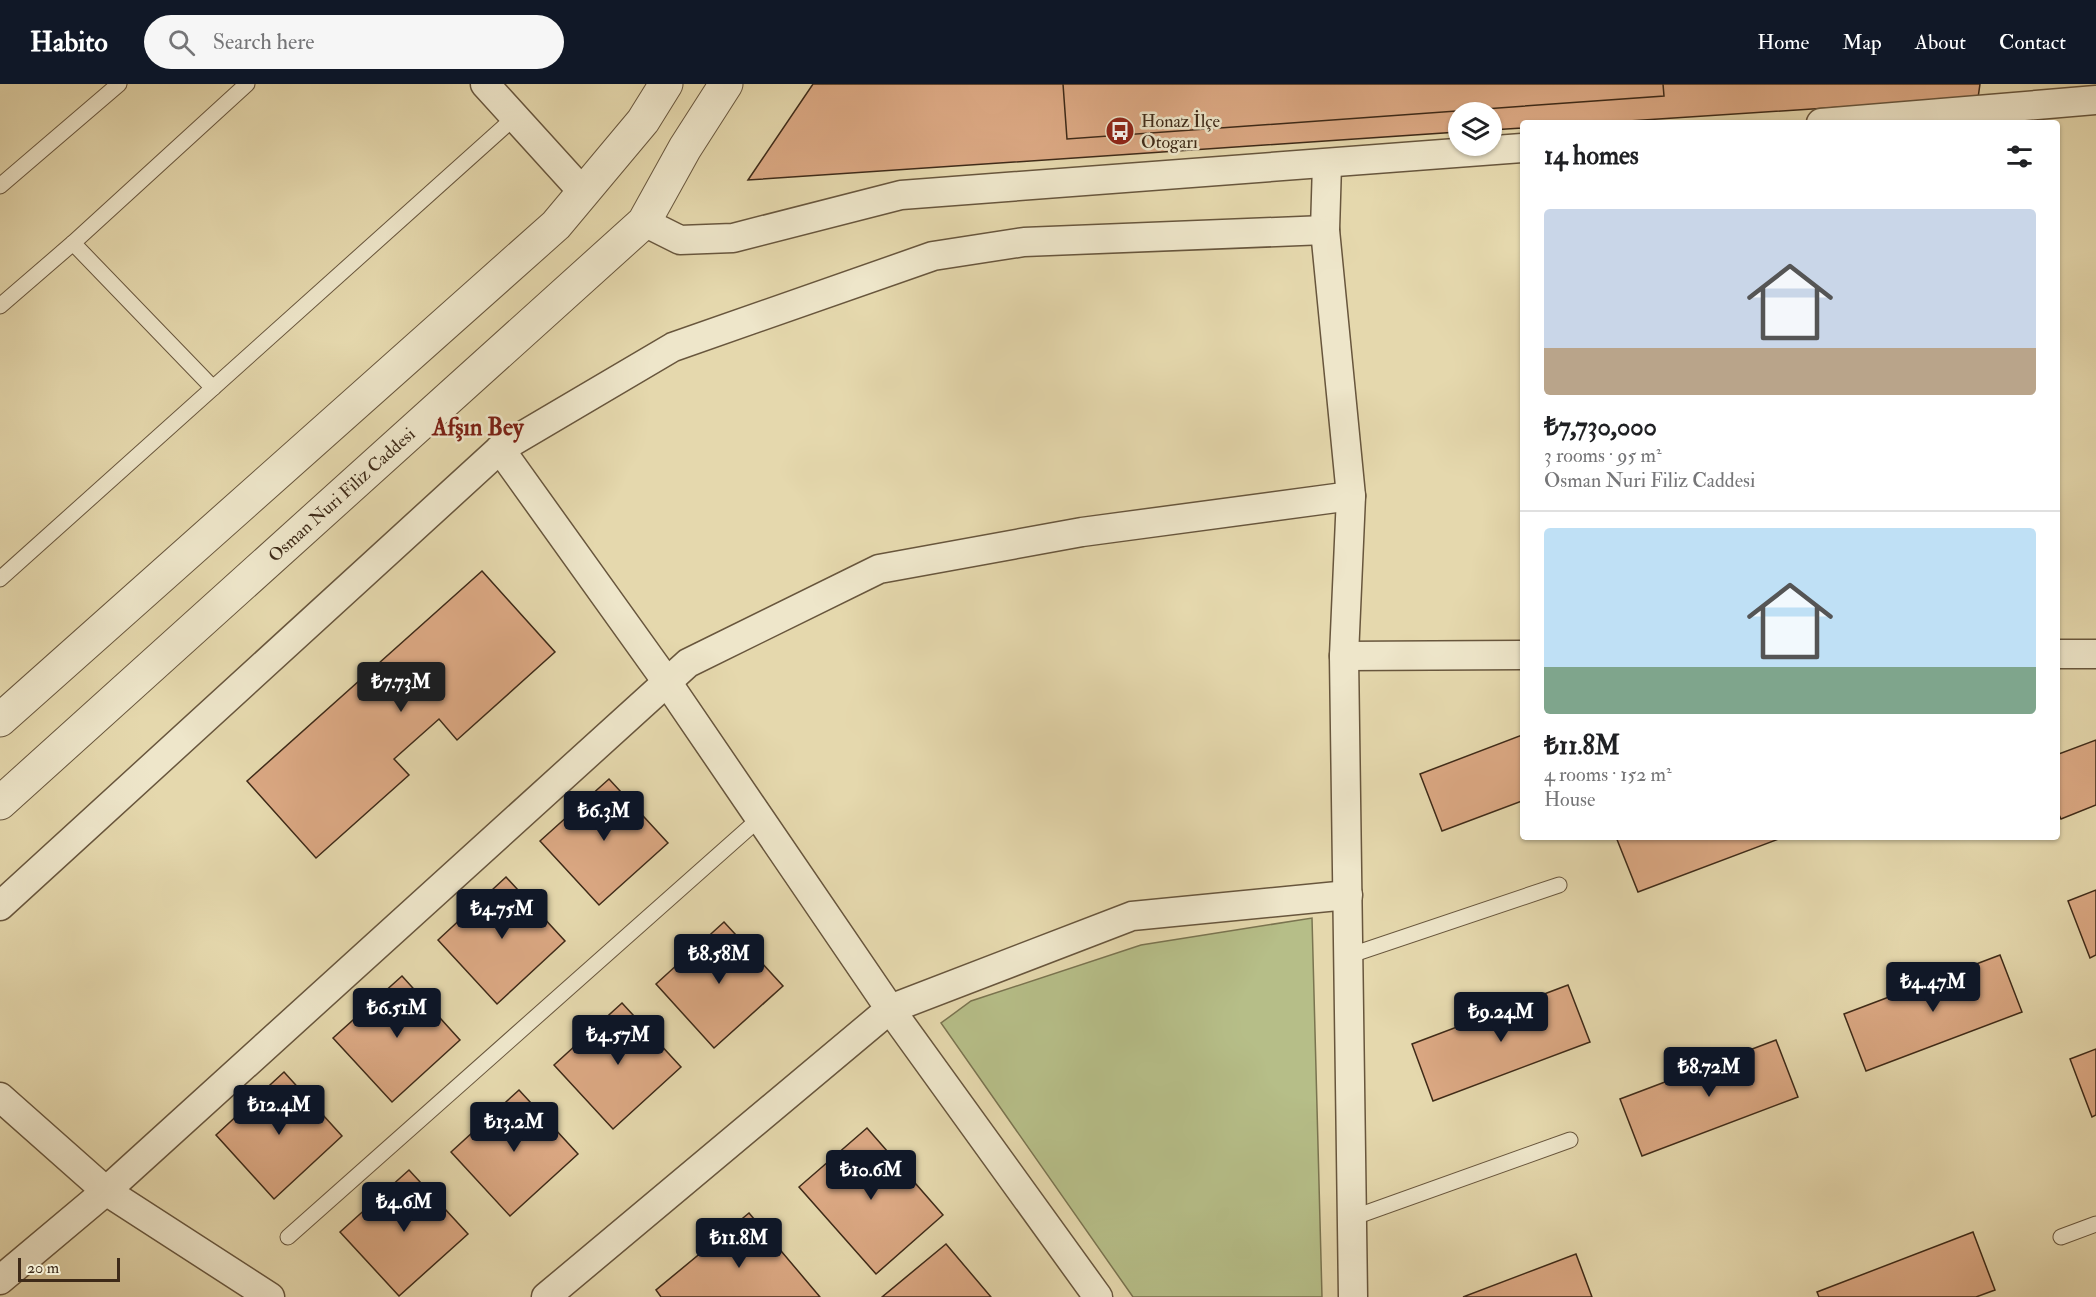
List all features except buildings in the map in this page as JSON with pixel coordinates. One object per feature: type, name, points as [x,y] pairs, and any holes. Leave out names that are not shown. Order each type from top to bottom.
[{"type":"street","points":[[485,84],[583,192]]},
{"type":"street","points":[[0,720],[556,225],[643,121],[666,84]]},
{"type":"street","name":"Osman Nuri Filiz Caddesi","points":[[0,803],[644,222],[684,148],[726,84]]},
{"type":"street","points":[[1857,120],[2096,100]]},
{"type":"street","points":[[644,222],[680,240],[733,238],[901,195],[1520,148]]},
{"type":"street","points":[[1327,164],[1325,230],[1351,496],[1344,656],[1353,1297]]},
{"type":"street","points":[[0,906],[500,449],[673,347],[933,256],[1024,242],[1325,230]]},
{"type":"street","points":[[500,449],[667,682],[890,1009],[1098,1297]]},
{"type":"street","points":[[0,1280],[106,1191],[688,663],[879,569],[1082,532],[1351,496]]},
{"type":"street","points":[[2060,654],[2096,654]]},
{"type":"street","points":[[1344,656],[1520,655]]},
{"type":"street","points":[[546,1297],[890,1009],[1132,916],[1348,895]]},
{"type":"street","points":[[0,1097],[106,1191],[270,1297]]},
{"type":"lane","points":[[1,184],[119,84]]},
{"type":"lane","points":[[0,306],[73,243],[247,84]]},
{"type":"lane","points":[[0,579],[515,117]]},
{"type":"lane","points":[[73,243],[213,388]]},
{"type":"lane","points":[[288,1237],[760,818]]},
{"type":"lane","points":[[1348,956],[1559,885]]},
{"type":"lane","points":[[1352,1218],[1570,1140]]},
{"type":"lane","points":[[2061,1237],[2096,1224]]},
{"type":"green space","points":[[1312,918],[1322,1297],[1133,1297],[941,1023],[971,1001],[1141,945]]},
{"type":"place","name":"Honaz İlçe Otogarı","points":[[1120,131]]},
{"type":"district","name":"Afşın Bey","points":[[478,427]]}]
